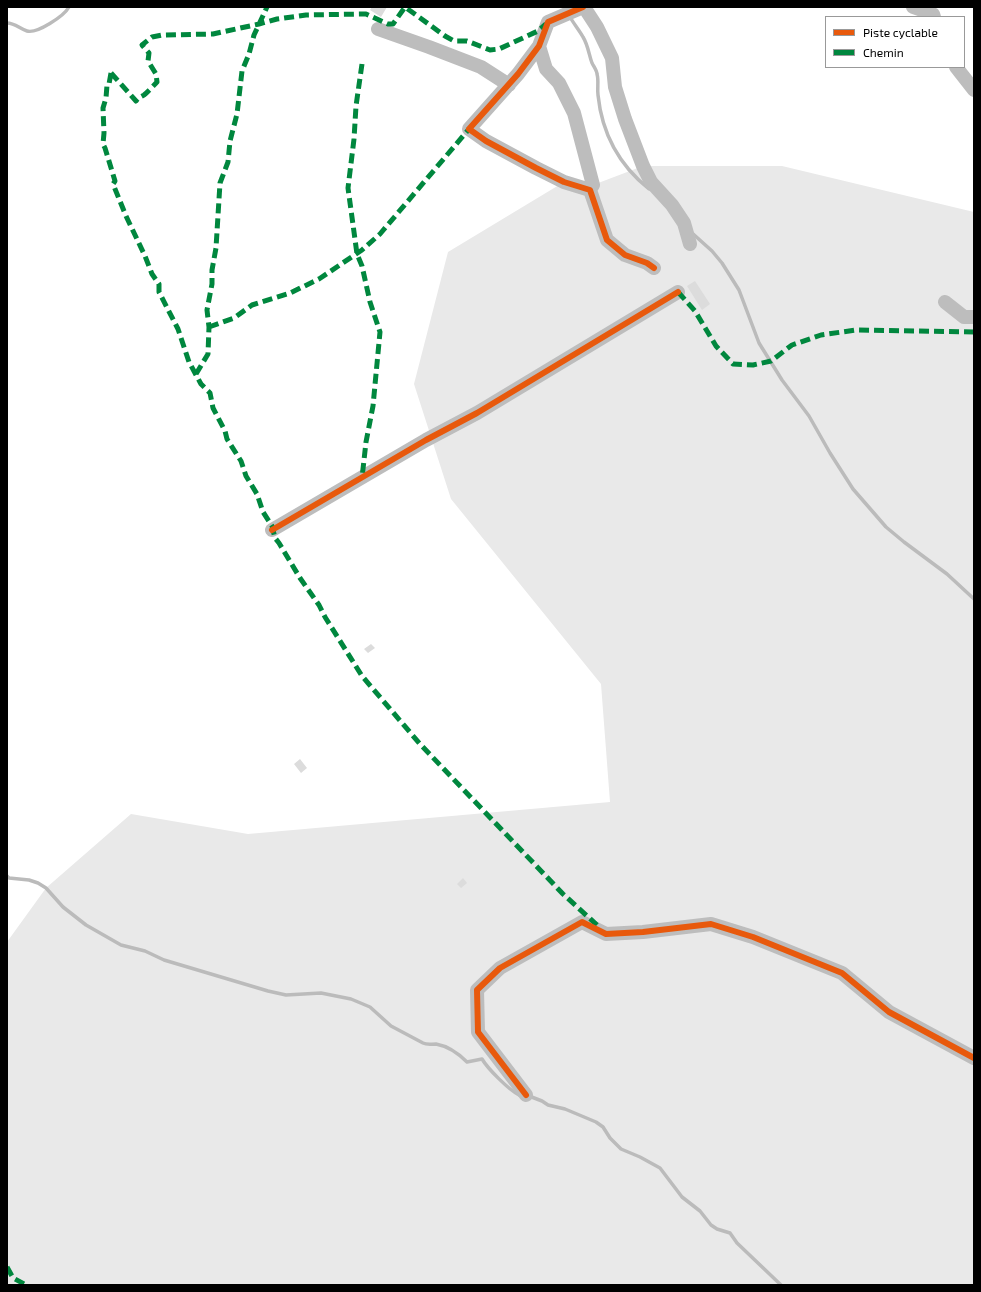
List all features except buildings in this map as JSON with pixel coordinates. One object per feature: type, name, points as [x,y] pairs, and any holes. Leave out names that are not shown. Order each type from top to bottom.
[{"type":"street","points":[[590,190],[564,182],[536,168],[486,141],[469,129],[509,85],[540,46],[548,22],[584,7],[597,27],[612,58],[615,87],[625,119],[643,166],[652,182],[672,204],[684,223],[690,244]]},
{"type":"street","points":[[913,7],[933,14],[934,16]]},
{"type":"street","points":[[378,29],[481,67],[509,85]]},
{"type":"street","points":[[540,46],[546,69],[559,83],[574,113],[593,185],[590,190],[607,240],[625,255],[647,263],[654,268]]},
{"type":"street","points":[[957,68],[974,90]]},
{"type":"street","points":[[272,530],[426,440],[477,413],[678,292]]},
{"type":"street","points":[[945,302],[964,317],[974,318]]},
{"type":"street","points":[[526,1095],[478,1032],[477,990],[500,968],[582,922],[606,934],[643,932],[711,924],[753,937],[842,973],[889,1012],[974,1058]]},
{"type":"shaded area","points":[[643,166],[782,166],[974,212],[974,1285],[7,1285],[7,942],[46,888],[131,814],[248,834],[610,802],[601,684],[451,499],[414,384],[448,252],[564,182],[593,185]]},
{"type":"waterway","points":[[7,23],[13,24],[27,31],[37,30],[50,24],[62,15],[69,7]]},
{"type":"waterway","points":[[570,17],[585,40],[596,72],[598,79],[600,109],[608,136],[614,148],[629,170],[649,189]]},
{"type":"waterway","points":[[692,233],[712,251],[722,263],[739,290],[759,343],[782,380],[809,416],[853,489],[886,527],[947,574],[974,599]]},
{"type":"waterway","points":[[7,876],[9,878],[29,880],[38,883],[46,888],[63,907],[86,925],[121,945],[145,951],[164,960],[268,991],[286,995],[321,993],[351,999],[370,1007],[391,1026],[423,1043],[436,1044],[449,1048],[467,1062],[482,1059],[499,1079],[519,1095]]},
{"type":"waterway","points":[[529,1096],[548,1105],[565,1109],[596,1122],[603,1127],[610,1138],[621,1149],[660,1168],[682,1197],[700,1211],[711,1225],[717,1229],[730,1233],[737,1243],[781,1285]]},
{"type":"marked path","points":[[196,374],[208,354],[209,327],[207,310],[212,284],[212,270],[216,248],[220,183],[228,162],[230,141],[237,114],[242,71],[249,54],[254,35],[267,7]]},
{"type":"marked path","points":[[111,73],[136,101],[157,82],[156,74],[148,61],[149,53],[142,45],[152,37],[162,35],[213,34],[277,19],[306,15],[366,14],[388,24],[393,24],[405,7],[454,41],[467,41],[490,50],[499,49],[538,31],[546,24]]},
{"type":"marked path","points":[[362,64],[356,106],[354,139],[348,188],[357,254],[362,266],[370,302],[380,332],[373,406],[366,442],[362,478]]},
{"type":"marked path","points":[[111,73],[109,84],[107,85],[106,98],[103,108],[103,144],[115,181],[113,184],[152,274],[159,284],[159,292],[178,329],[189,362],[201,384],[210,393],[213,408],[225,431],[227,439],[241,461],[246,476],[257,494],[263,512],[272,526],[275,538],[319,605],[362,676],[420,744],[563,894],[597,925]]},
{"type":"marked path","points":[[209,327],[234,318],[252,305],[290,293],[319,279],[362,250],[380,234],[469,129]]},
{"type":"marked path","points":[[678,292],[695,311],[716,346],[733,364],[753,365],[771,361],[792,345],[821,335],[856,330],[974,332]]},
{"type":"marked path","points":[[7,1267],[13,1278],[26,1285]]},
{"type":"cycle path","points":[[583,7],[548,22],[539,46],[518,74],[469,129],[486,141],[536,168],[564,182],[590,190],[607,240],[625,255],[647,263],[654,268]]},
{"type":"cycle path","points":[[272,530],[426,440],[477,413],[678,292]]},
{"type":"cycle path","points":[[526,1095],[478,1032],[477,990],[500,968],[582,922],[606,934],[643,932],[711,924],[753,937],[842,973],[889,1012],[974,1058]]}]
